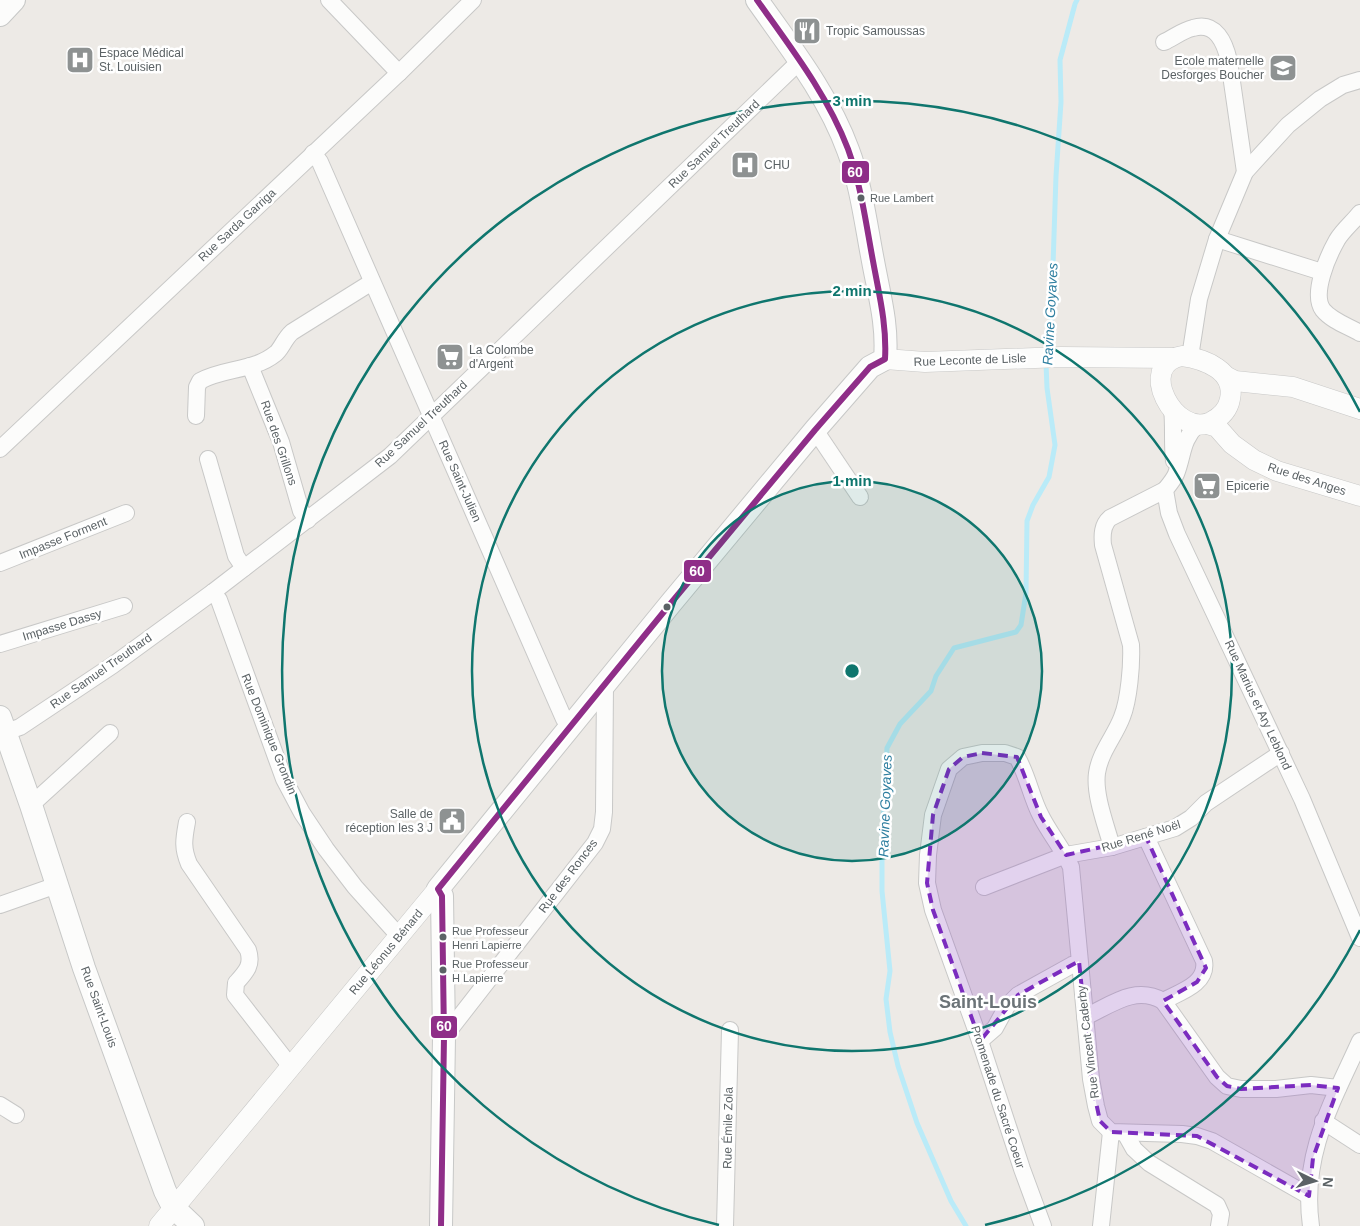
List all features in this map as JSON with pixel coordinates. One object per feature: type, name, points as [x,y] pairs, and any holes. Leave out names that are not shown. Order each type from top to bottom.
[{"type":"main road","points":[[0,15],[14,0]]},
{"type":"main road","points":[[758,0],[800,61],[838,125],[849,152],[886,327],[885,359]]},
{"type":"main road","name":"Rue Léonus Bénard","points":[[438,889],[815,430],[870,367],[885,359]]},
{"type":"main road","name":"Rue Saint-Louis","points":[[2,728],[31,805],[88,977],[165,1191],[174,1207],[193,1226]]},
{"type":"main road","points":[[438,889],[442,896],[444,1037],[441,1226]]},
{"type":"street","points":[[329,0],[399,73]]},
{"type":"street","name":"Rue Sarda Garriga","points":[[0,449],[399,73],[473,0]]},
{"type":"street","points":[[1164,42],[1194,27],[1206,27],[1217,32],[1226,46],[1245,172]]},
{"type":"street","name":"Rue Samuel Treuthard","points":[[2,728],[20,727],[113,665],[213,592],[390,456],[800,61]]},
{"type":"street","points":[[1182,357],[1217,239],[1245,172],[1288,125],[1320,99],[1343,85],[1360,80]]},
{"type":"street","name":"Rue Saint-Julien","points":[[313,153],[320,162],[564,719],[571,725]]},
{"type":"street","points":[[1360,213],[1337,239],[1322,272],[1318,295],[1322,309],[1330,317],[1360,333]]},
{"type":"street","points":[[1217,239],[1322,272]]},
{"type":"street","points":[[196,416],[197,387],[200,381],[250,366],[274,355],[282,342],[292,332],[372,282]]},
{"type":"street","name":"Rue Leconte de Lisle","points":[[885,359],[925,362],[1061,357],[1182,357]]},
{"type":"street","name":"Rue Leconte de Lisle","points":[[1116,357],[1144,371],[1160,387]]},
{"type":"street","points":[[1203,424],[1186,421],[1172,408],[1160,387],[1160,377],[1167,362],[1182,357],[1212,364],[1227,377],[1236,381],[1293,388],[1360,409]]},
{"type":"street","name":"Rue des Grillons","points":[[250,366],[281,442],[301,511],[308,520]]},
{"type":"street","points":[[1112,847],[1097,789],[1097,774],[1100,761],[1124,711],[1132,656],[1131,645],[1103,545],[1102,535],[1106,522],[1110,518],[1165,490],[1176,475],[1183,445],[1191,431],[1223,414],[1228,406],[1231,391],[1227,377]]},
{"type":"street","points":[[1172,408],[1174,425],[1172,447],[1176,475]]},
{"type":"street","name":"Rue des Anges","points":[[1203,424],[1217,427],[1232,444],[1254,460],[1277,472],[1360,496]]},
{"type":"street","points":[[815,430],[860,497]]},
{"type":"street","points":[[208,459],[236,556],[244,568]]},
{"type":"street","name":"Rue Marius et Ary Leblond","points":[[1165,490],[1168,513],[1177,534],[1302,799],[1360,938]]},
{"type":"street","name":"Impasse Forment","points":[[0,563],[126,513]]},
{"type":"street","name":"Rue Dominique Grondin","points":[[213,592],[219,600],[284,779],[302,813],[355,887],[399,936]]},
{"type":"street","name":"Impasse Dassy","points":[[0,644],[124,606]]},
{"type":"street","name":"Rue des Ronces","points":[[444,1037],[595,843],[602,829],[604,812],[605,684]]},
{"type":"street","points":[[31,805],[110,733]]},
{"type":"street","name":"Promenade du Sacré Coeur","points":[[1043,1226],[1022,1169],[980,1041],[932,910],[928,883],[928,855],[933,815],[949,768],[963,757],[982,753],[1005,753],[1018,757],[1025,772],[1034,803],[1066,856]]},
{"type":"street","name":"Rue René Noël","points":[[984,887],[1066,856],[1112,847],[1176,828],[1184,824],[1206,803],[1281,753]]},
{"type":"street","points":[[187,822],[183,843],[184,854],[250,954],[248,970],[236,982],[235,995],[291,1066]]},
{"type":"street","points":[[1146,837],[1201,953],[1206,968],[1204,974],[1197,982],[1163,1001]]},
{"type":"street","name":"Rue Vincent Caderby","points":[[1066,856],[1071,867],[1091,1079],[1100,1121],[1118,1132],[1149,1163],[1217,1206],[1221,1214],[1220,1226]]},
{"type":"street","points":[[0,905],[57,885]]},
{"type":"street","name":"Rue Léonus Bénard","points":[[158,1226],[438,889]]},
{"type":"street","points":[[980,1041],[995,1028],[1007,1006],[1018,995],[1079,963]]},
{"type":"street","points":[[1085,1016],[1130,996],[1138,994],[1155,996],[1163,1001],[1217,1077],[1227,1086],[1241,1089],[1276,1089],[1311,1085],[1338,1088]]},
{"type":"street","name":"Rue Émile Zola","points":[[726,1226],[730,1030]]},
{"type":"street","points":[[1311,1226],[1309,1196],[1312,1158],[1323,1121],[1360,1041]]},
{"type":"street","points":[[0,1105],[16,1114]]},
{"type":"street","points":[[1323,1121],[1360,1145]]},
{"type":"street","points":[[1101,1226],[1118,1132],[1197,1136],[1212,1142],[1309,1196]]},
{"type":"highlighted area","points":[[982,753],[1017,757],[1041,817],[1066,855],[1146,837],[1206,968],[1197,982],[1163,1001],[1217,1077],[1227,1086],[1241,1089],[1311,1085],[1338,1088],[1313,1158],[1309,1196],[1197,1136],[1111,1132],[1100,1121],[1091,1079],[1079,961],[1018,995],[980,1041],[933,910],[927,883],[933,815],[949,769],[963,757]]},
{"type":"waterway","name":"Ravine Goyaves","points":[[1047,352],[1051,325],[1056,176],[1061,102],[1060,60],[1077,0]]},
{"type":"waterway","name":"Ravine Goyaves","points":[[966,1226],[951,1201],[917,1123],[898,1066],[890,1032],[886,999],[890,971],[882,891],[882,837],[887,748],[900,724],[931,691],[936,676],[954,648],[1016,632],[1021,625],[1026,593],[1027,521],[1033,505],[1049,477],[1055,445],[1047,388],[1046,363]]},
{"type":"transit line","name":"60","points":[[441,1226],[444,1037],[442,896],[438,889],[815,430],[870,367],[885,359],[884,322],[860,191],[853,163],[830,109],[819,90],[757,0]]},
{"type":"place","name":"Tropic Samoussas","points":[[807,31]]},
{"type":"place","name":"Espace Médical St. Louisien","points":[[80,60]]},
{"type":"place","name":"Ecole maternelle Desforges Boucher","points":[[1283,68]]},
{"type":"place","name":"CHU","points":[[745,165]]},
{"type":"place","name":"Rue Lambert","points":[[861,198]]},
{"type":"place","name":"La Colombe d'Argent","points":[[450,357]]},
{"type":"place","name":"Epicerie","points":[[1207,486]]},
{"type":"place","name":"Salle de réception les 3 J","points":[[452,821]]},
{"type":"place","name":"Rue Professeur Henri Lapierre","points":[[443,937]]},
{"type":"place","name":"Rue Professeur H Lapierre","points":[[443,970]]},
{"type":"district","name":"Saint-Louis","points":[[988,1002]]}]
